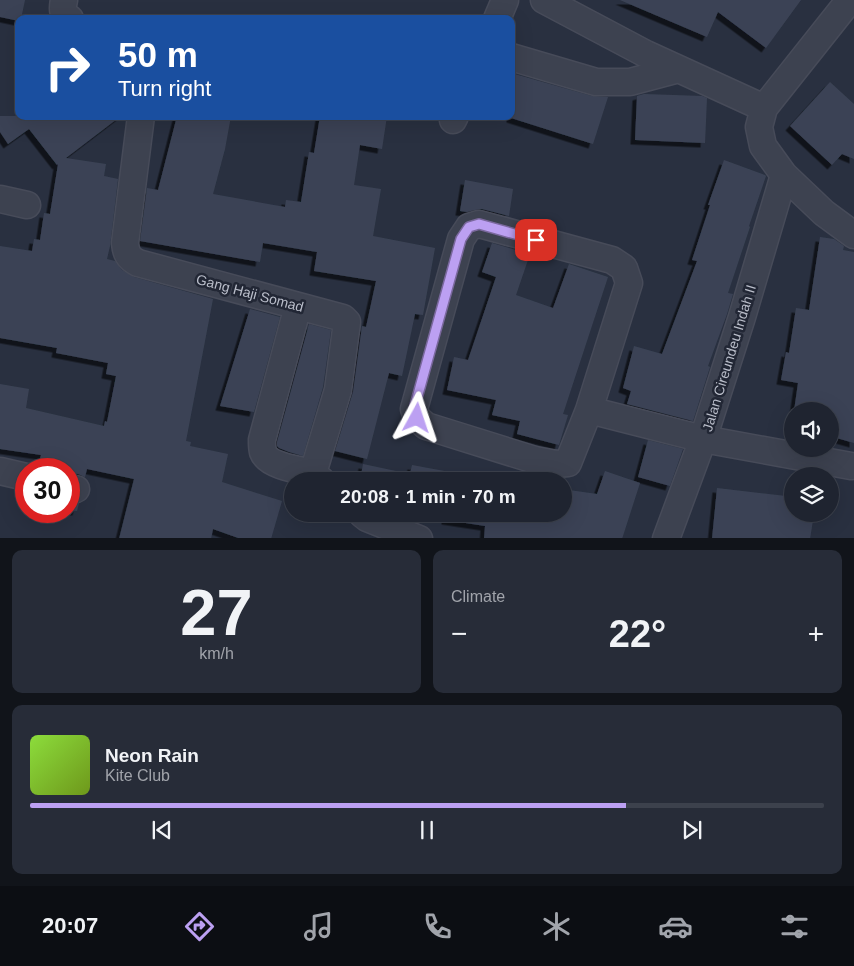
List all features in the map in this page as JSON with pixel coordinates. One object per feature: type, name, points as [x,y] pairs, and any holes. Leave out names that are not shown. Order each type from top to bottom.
[{"type":"street","points":[[64,0],[62,9],[65,15]]},
{"type":"street","points":[[499,15],[506,0]]},
{"type":"street","points":[[544,0],[646,54],[764,108]]},
{"type":"street","points":[[848,0],[764,108],[759,127],[764,146],[784,175],[824,213],[854,235]]},
{"type":"street","points":[[515,58],[596,82],[630,82],[679,69]]},
{"type":"street","name":"Gang Haji Somad","points":[[140,120],[125,243],[126,251],[132,260],[343,318],[347,324],[338,390],[318,472]]},
{"type":"street","name":"Jalan Cireundeu Indah II","points":[[666,538],[703,440],[784,175]]},
{"type":"street","points":[[0,199],[27,205]]},
{"type":"street","points":[[479,224],[612,260],[624,268],[629,283],[589,410],[568,463],[556,464],[535,460],[426,426],[417,418],[414,409],[458,248],[461,239],[469,227],[479,224]]},
{"type":"street","points":[[298,306],[262,440],[263,452],[269,460],[301,472]]},
{"type":"street","points":[[589,410],[703,440],[851,466]]},
{"type":"street","points":[[0,471],[15,474]]},
{"type":"street","points":[[377,522],[419,538]]},
{"type":"building","points":[[0,0],[25,0],[22,15],[15,15],[15,20],[0,17]]},
{"type":"building","points":[[620,0],[801,0],[766,48],[718,12],[707,37]]},
{"type":"building","points":[[515,74],[592,96],[608,97],[593,144],[515,119]]},
{"type":"building","points":[[830,82],[854,104],[854,159],[842,154],[832,165],[790,126]]},
{"type":"building","points":[[644,94],[702,96],[707,98],[705,143],[635,140],[637,96]]},
{"type":"building","points":[[0,116],[15,116],[15,120],[116,120],[66,158],[106,164],[104,176],[118,179],[107,259],[115,261],[122,270],[134,277],[213,299],[186,441],[191,442],[190,446],[228,454],[222,482],[282,501],[271,538],[238,538],[213,529],[211,538],[119,538],[134,479],[87,469],[85,477],[80,475],[80,458],[40,458],[41,455],[0,449],[0,384],[29,389],[26,408],[104,426],[105,421],[107,422],[116,376],[106,374],[108,363],[56,353],[57,348],[0,338],[0,246],[32,251],[34,239],[40,240],[44,213],[50,214],[58,164],[29,129],[8,144],[0,132]]},
{"type":"building","points":[[176,120],[230,120],[213,194],[285,207],[286,200],[301,202],[309,152],[314,153],[319,120],[386,120],[382,149],[360,145],[354,185],[381,189],[373,236],[435,248],[423,315],[415,314],[402,376],[389,373],[367,459],[335,451],[353,392],[362,326],[366,327],[376,281],[314,271],[317,252],[263,243],[260,262],[140,241],[147,188],[158,190]]},
{"type":"building","points":[[724,160],[766,176],[728,293],[733,294],[708,366],[710,367],[693,421],[627,404],[631,391],[623,388],[634,346],[662,354],[697,261],[692,260],[710,205],[708,205]]},
{"type":"building","points":[[465,180],[513,189],[509,216],[482,209],[467,212],[460,211]]},
{"type":"building","points":[[820,237],[834,239],[844,246],[843,250],[854,252],[854,443],[839,439],[839,402],[795,402],[798,383],[781,380],[786,352],[789,353],[796,308],[809,310]]},
{"type":"building","points":[[492,243],[530,254],[516,295],[553,308],[569,264],[608,277],[563,414],[568,415],[559,445],[517,434],[520,421],[492,415],[496,400],[447,390],[454,357],[468,360],[496,277],[482,272]]},
{"type":"building","points":[[250,309],[280,317],[254,412],[220,406]]},
{"type":"building","points":[[309,324],[331,330],[323,387],[303,456],[279,448],[277,442]]},
{"type":"building","points":[[648,440],[683,449],[670,486],[638,477]]},
{"type":"building","points":[[363,464],[401,472],[362,472]]},
{"type":"building","points":[[412,465],[450,472],[410,472]]},
{"type":"building","points":[[605,471],[640,483],[622,538],[484,538],[485,526],[459,522],[572,522],[572,490],[597,494]]},
{"type":"building","points":[[717,488],[784,496],[784,522],[813,522],[810,538],[712,538]]},
{"type":"route","points":[[417,418],[414,409],[461,239],[469,227],[479,224],[536,240]]}]
